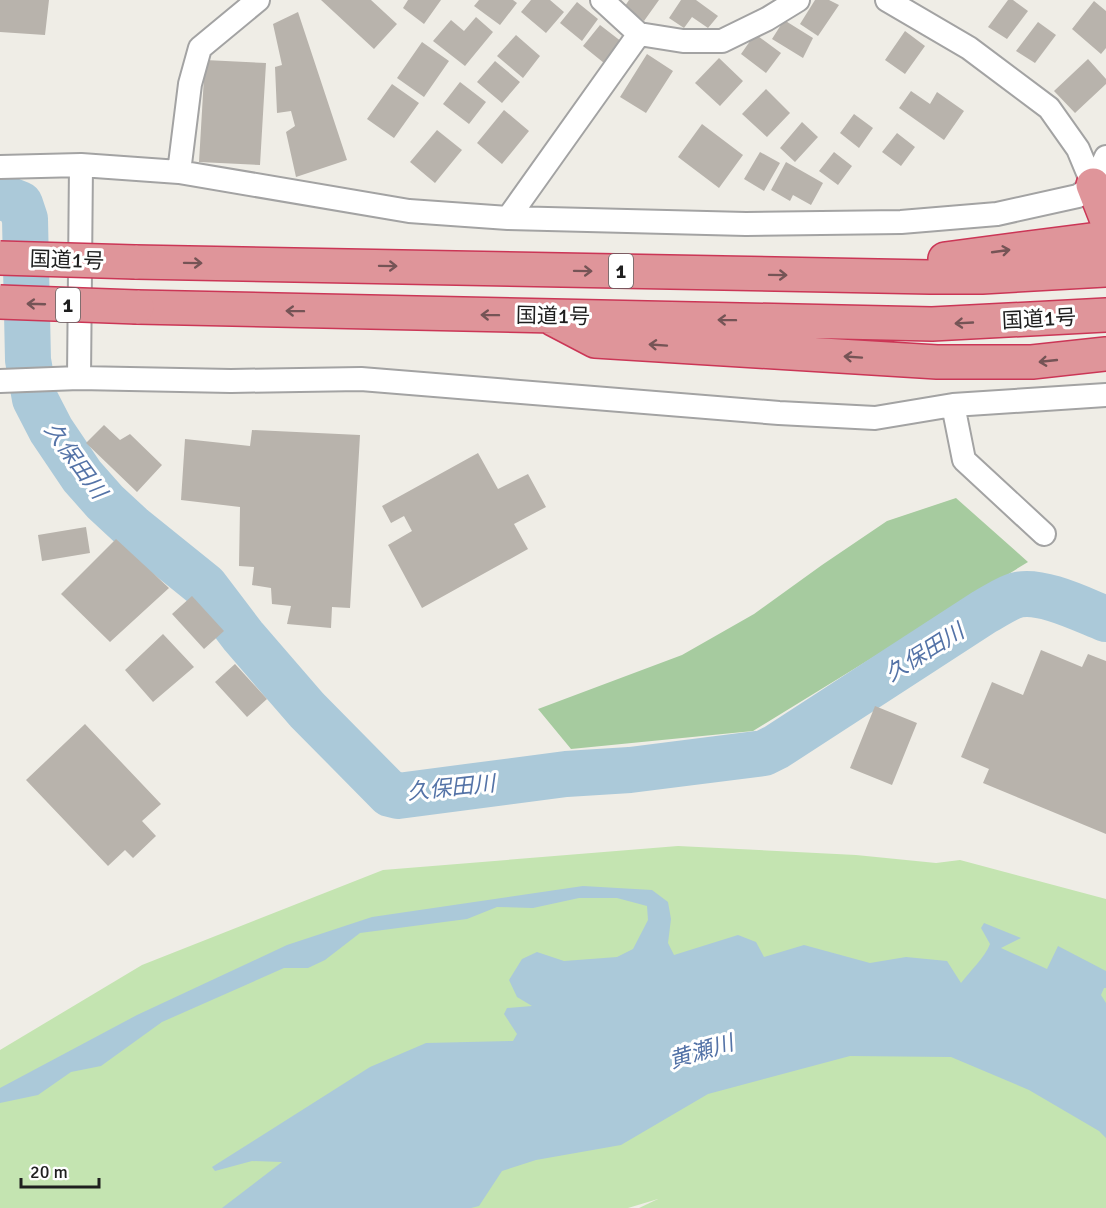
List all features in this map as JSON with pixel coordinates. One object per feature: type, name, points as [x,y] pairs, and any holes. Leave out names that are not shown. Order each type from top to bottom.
[{"type":"highway","points":[[1099,171],[1106,218]]},
{"type":"highway","points":[[818,276],[1106,238]]},
{"type":"highway","name":"国道1号","points":[[0,258],[818,276],[982,277],[1106,270]]},
{"type":"highway","name":"国道1号","points":[[0,302],[137,308],[932,324],[1106,315]]},
{"type":"highway","points":[[549,316],[595,341],[937,362],[1032,362],[1106,354]]},
{"type":"street","points":[[179,172],[190,84],[200,48],[258,0]]},
{"type":"street","points":[[602,0],[639,34],[683,41],[722,40],[767,19],[798,0]]},
{"type":"street","points":[[0,167],[81,165],[179,172],[409,211],[508,218],[746,224],[901,222],[997,214],[1077,196],[1099,171],[1078,148],[1049,108],[969,48],[887,0]]},
{"type":"street","points":[[508,218],[639,34]]},
{"type":"street","points":[[79,378],[81,165]]},
{"type":"street","points":[[5,381],[79,378],[231,381],[361,379],[779,413],[876,418],[953,405],[1106,395]]},
{"type":"street","points":[[953,405],[964,460],[1044,534]]},
{"type":"green space","points":[[956,498],[1028,562],[753,731],[571,749],[538,709],[682,655],[754,614],[887,521]]},
{"type":"green space","points":[[678,846],[856,855],[936,863],[960,860],[1106,899],[1106,1208],[639,1208],[658,1199],[628,1208],[0,1208],[0,1050],[142,965],[383,870]]},
{"type":"water","name":"黄瀬川","points":[[583,886],[652,890],[668,902],[671,919],[668,943],[674,955],[738,935],[756,942],[764,957],[804,945],[870,963],[906,957],[947,961],[961,983],[990,944],[981,928],[984,923],[1021,938],[1001,948],[1047,969],[1058,946],[1106,971],[1106,988],[1101,995],[1106,1003],[1106,1138],[1099,1131],[1029,1090],[951,1057],[850,1056],[708,1094],[621,1145],[536,1160],[502,1171],[479,1206],[471,1208],[222,1208],[282,1162],[252,1161],[215,1171],[212,1167],[370,1067],[426,1043],[513,1041],[517,1034],[504,1014],[507,1008],[532,1006],[517,997],[509,980],[522,959],[537,952],[564,961],[617,957],[633,949],[648,920],[647,906],[617,898],[579,898],[533,908],[497,907],[467,919],[360,933],[325,960],[308,968],[284,968],[162,1022],[101,1066],[71,1072],[38,1095],[0,1103],[0,1088],[137,1015],[287,945],[372,917]]},
{"type":"building","points":[[0,0],[49,0],[45,35],[0,32]]},
{"type":"building","points":[[321,0],[371,0],[397,24],[374,49]]},
{"type":"building","points":[[408,0],[441,0],[424,24],[403,8]]},
{"type":"building","points":[[479,0],[513,0],[517,3],[500,25],[474,6]]},
{"type":"building","points":[[531,0],[550,0],[564,12],[546,33],[521,12]]},
{"type":"building","points":[[629,0],[659,0],[644,21],[625,6]]},
{"type":"building","points":[[681,0],[696,0],[718,16],[708,28],[692,17],[684,28],[669,18]]},
{"type":"building","points":[[815,0],[829,0],[839,5],[818,36],[800,24]]},
{"type":"building","points":[[1008,0],[1013,0],[1028,11],[1007,39],[988,27]]},
{"type":"building","points":[[1094,1],[1106,11],[1106,48],[1101,54],[1072,29]]},
{"type":"building","points":[[577,2],[598,19],[582,41],[560,23]]},
{"type":"building","points":[[298,12],[347,160],[296,177],[286,132],[295,126],[291,111],[277,113],[275,67],[282,65],[273,24]]},
{"type":"building","points":[[476,17],[493,32],[465,66],[433,41],[451,20],[464,31]]},
{"type":"building","points":[[784,20],[813,38],[803,58],[772,39]]},
{"type":"building","points":[[1038,22],[1056,35],[1035,63],[1016,51]]},
{"type":"building","points":[[600,25],[622,42],[604,63],[583,46]]},
{"type":"building","points":[[905,31],[925,46],[905,74],[885,60]]},
{"type":"building","points":[[755,34],[781,53],[766,73],[741,54]]},
{"type":"building","points":[[516,35],[540,56],[523,78],[497,56]]},
{"type":"building","points":[[422,42],[449,61],[424,97],[397,78]]},
{"type":"building","points":[[647,54],[673,71],[646,113],[620,97]]},
{"type":"building","points":[[719,58],[743,81],[720,106],[695,83]]},
{"type":"building","points":[[1088,59],[1106,79],[1106,84],[1075,113],[1054,91]]},
{"type":"building","points":[[205,60],[266,63],[260,165],[199,162]]},
{"type":"building","points":[[495,61],[520,82],[502,103],[477,82]]},
{"type":"building","points":[[460,82],[486,102],[469,124],[443,104]]},
{"type":"building","points":[[392,84],[419,103],[394,138],[367,119]]},
{"type":"building","points":[[766,89],[790,113],[767,137],[742,114]]},
{"type":"building","points":[[911,91],[930,104],[937,92],[964,111],[944,140],[899,108]]},
{"type":"building","points":[[504,110],[529,131],[502,164],[477,143]]},
{"type":"building","points":[[854,114],[873,128],[859,148],[840,133]]},
{"type":"building","points":[[802,122],[818,137],[795,162],[780,148]]},
{"type":"building","points":[[702,124],[743,155],[719,188],[678,157]]},
{"type":"building","points":[[437,130],[462,150],[435,183],[410,162]]},
{"type":"building","points":[[897,133],[915,147],[901,166],[882,152]]},
{"type":"building","points":[[760,152],[780,163],[764,191],[744,179]]},
{"type":"building","points":[[834,152],[852,166],[838,185],[819,171]]},
{"type":"building","points":[[786,162],[823,183],[811,205],[793,195],[790,201],[771,190]]},
{"type":"building","points":[[104,425],[120,440],[130,434],[162,465],[137,492],[86,443]]},
{"type":"building","points":[[252,430],[360,435],[350,608],[332,607],[331,628],[287,624],[291,606],[272,604],[271,588],[252,585],[254,567],[239,566],[240,507],[181,500],[185,439],[250,446]]},
{"type":"building","points":[[478,453],[498,489],[528,474],[546,507],[514,524],[528,549],[422,608],[388,545],[412,531],[404,516],[391,523],[382,506]]},
{"type":"building","points":[[86,527],[90,553],[42,561],[38,535]]},
{"type":"building","points":[[116,539],[169,588],[110,642],[61,594]]},
{"type":"building","points":[[192,596],[224,631],[204,649],[172,614]]},
{"type":"building","points":[[163,634],[194,667],[153,702],[125,670]]},
{"type":"building","points":[[1041,650],[1082,667],[1088,654],[1106,661],[1106,834],[983,783],[989,769],[961,757],[992,682],[1023,695]]},
{"type":"building","points":[[235,664],[267,699],[247,717],[215,682]]},
{"type":"building","points":[[875,706],[917,723],[892,785],[850,768]]},
{"type":"building","points":[[85,724],[161,804],[142,821],[156,836],[133,858],[125,850],[108,866],[26,780]]},
{"type":"waterway","name":"久保田川","points":[[0,196],[20,204],[25,219],[28,360],[35,399],[51,430],[82,476],[105,502],[133,528],[205,586],[243,636],[307,710],[390,794],[398,796],[566,774],[630,770],[764,753],[984,612],[1013,596],[1038,595],[1106,619]]}]
